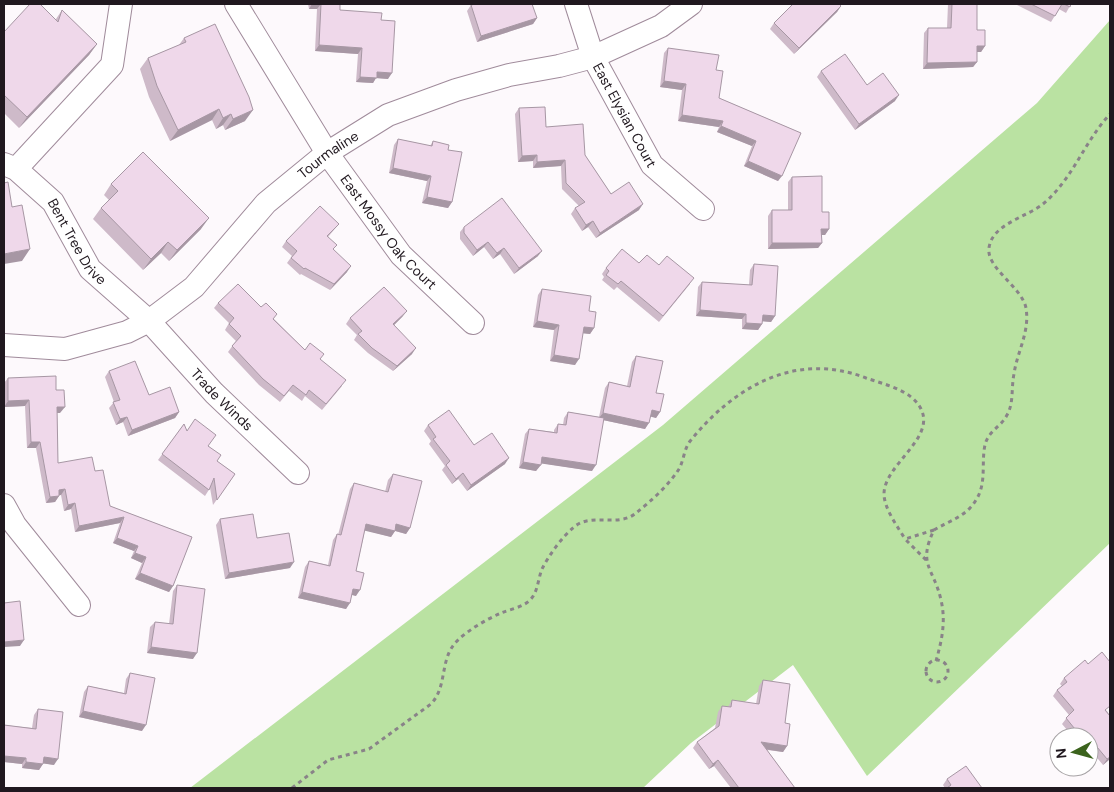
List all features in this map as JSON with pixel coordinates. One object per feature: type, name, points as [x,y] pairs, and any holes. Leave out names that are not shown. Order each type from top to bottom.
[{"type":"street","points":[[10,166],[112,65],[121,4]]},
{"type":"street","name":"East Mossy Oak Court","points":[[236,4],[327,153],[401,255],[473,323]]},
{"type":"street","name":"East Elysian Court","points":[[576,4],[593,56],[652,165],[703,209]]},
{"type":"street","name":"Tourmaline","points":[[4,344],[65,349],[127,332],[149,321],[194,287],[266,204],[327,153],[388,116],[456,90],[509,75],[559,66],[593,56],[661,26],[691,4]]},
{"type":"street","name":"Bent Tree Drive","points":[[10,166],[53,202],[90,269],[149,321]]},
{"type":"street","name":"Trade Winds","points":[[149,321],[214,393],[298,473]]},
{"type":"street","points":[[4,505],[15,525],[79,605]]},
{"type":"path","points":[[905,540],[934,530],[964,514],[980,494],[984,470],[985,445],[991,432],[1008,413],[1015,365],[1024,342],[1026,307],[1018,291],[991,260],[989,248],[996,233],[1042,205],[1065,183],[1090,141],[1110,114]]},
{"type":"path","points":[[292,788],[328,760],[369,749],[431,704],[439,696],[449,652],[456,642],[498,614],[526,604],[532,598],[542,570],[555,549],[575,526],[586,521],[619,521],[634,514],[678,471],[690,441],[722,407],[743,390],[766,378],[806,370],[848,371],[909,395],[917,404],[922,410],[923,427],[889,477],[884,497],[905,540],[926,560]]},
{"type":"path","points":[[934,530],[926,551],[926,560],[941,598],[944,619],[943,636],[936,661],[930,664],[926,672],[929,679],[938,682],[945,679],[947,668],[943,663],[936,661]]},
{"type":"green space","points":[[1110,20],[1110,543],[867,776],[793,665],[691,743],[643,788],[190,788],[663,425],[1037,103]]},
{"type":"building","points":[[30,4],[40,4],[58,22],[62,10],[97,44],[27,117],[4,95],[4,32]]},
{"type":"building","points":[[321,4],[340,4],[340,10],[382,13],[381,20],[395,21],[392,73],[377,72],[377,78],[360,77],[362,48],[319,45]]},
{"type":"building","points":[[532,4],[537,18],[481,36],[471,5]]},
{"type":"building","points":[[793,4],[839,4],[841,6],[799,48],[774,23]]},
{"type":"building","points":[[952,4],[977,4],[977,30],[985,30],[985,46],[977,46],[977,62],[927,63],[928,28],[951,28]]},
{"type":"building","points":[[1031,4],[1062,4],[1055,16]]},
{"type":"building","points":[[215,24],[249,97],[253,110],[233,119],[231,114],[223,118],[219,109],[178,130],[157,86],[148,58],[186,42],[184,38]]},
{"type":"building","points":[[668,48],[719,55],[716,70],[723,71],[719,98],[801,133],[782,176],[748,161],[756,141],[721,126],[723,121],[682,115],[686,84],[664,81]]},
{"type":"building","points":[[845,54],[867,85],[883,73],[899,95],[859,124],[821,71]]},
{"type":"building","points":[[545,107],[546,127],[583,124],[585,155],[611,194],[629,182],[643,204],[600,233],[593,221],[586,225],[575,208],[585,202],[566,183],[565,160],[537,162],[537,155],[522,156],[519,108]]},
{"type":"building","points":[[398,139],[432,146],[433,141],[449,145],[448,150],[462,152],[452,202],[427,197],[431,176],[393,168]]},
{"type":"building","points":[[143,152],[209,218],[177,250],[168,242],[151,259],[101,208],[118,191],[111,184]]},
{"type":"building","points":[[822,176],[822,212],[829,212],[829,229],[821,229],[822,243],[772,243],[772,210],[792,210],[792,177]]},
{"type":"building","points":[[8,182],[12,207],[22,205],[30,249],[4,254],[4,183]]},
{"type":"building","points":[[502,198],[542,251],[519,268],[504,248],[497,253],[488,242],[477,250],[464,233],[464,227]]},
{"type":"building","points":[[320,206],[339,224],[327,236],[337,245],[333,249],[351,266],[334,284],[304,269],[291,258],[297,251],[286,241]]},
{"type":"building","points":[[622,249],[639,263],[647,255],[659,265],[667,256],[694,278],[663,316],[621,281],[618,284],[606,275],[609,271],[606,268]]},
{"type":"building","points":[[754,264],[778,266],[775,316],[763,315],[762,324],[746,323],[746,314],[700,310],[702,282],[752,285]]},
{"type":"building","points":[[238,284],[261,307],[266,303],[277,314],[273,319],[305,350],[310,343],[324,354],[320,359],[346,380],[326,404],[309,390],[306,395],[293,385],[284,396],[263,379],[232,346],[241,336],[229,324],[234,318],[218,303]]},
{"type":"building","points":[[384,287],[407,311],[393,324],[416,348],[397,366],[372,348],[358,334],[362,331],[350,318]]},
{"type":"building","points":[[542,289],[591,296],[589,311],[596,312],[594,328],[584,327],[579,359],[554,355],[559,325],[537,321]]},
{"type":"building","points":[[636,356],[663,361],[656,393],[664,394],[660,412],[652,410],[649,423],[603,413],[609,382],[630,387]]},
{"type":"building","points":[[135,361],[149,395],[170,387],[179,412],[132,430],[127,417],[120,419],[113,402],[120,400],[109,371]]},
{"type":"building","points":[[56,376],[56,390],[64,390],[65,407],[57,407],[58,463],[92,457],[95,471],[103,470],[110,506],[192,537],[173,586],[140,573],[146,557],[135,553],[138,546],[117,538],[124,517],[79,526],[75,503],[68,505],[65,489],[59,490],[59,496],[50,497],[40,442],[31,442],[29,400],[8,401],[8,378]]},
{"type":"building","points":[[449,410],[474,445],[492,433],[509,458],[471,485],[463,473],[456,479],[446,465],[450,461],[433,439],[436,437],[428,425]]},
{"type":"building","points":[[568,412],[604,418],[596,465],[542,457],[541,465],[523,462],[529,429],[557,433],[558,424],[566,425]]},
{"type":"building","points":[[195,419],[216,435],[208,446],[221,455],[217,461],[235,474],[217,500],[214,478],[209,490],[162,454],[184,424],[187,431]]},
{"type":"building","points":[[393,474],[422,481],[410,528],[396,524],[395,531],[366,524],[356,571],[364,573],[360,590],[353,589],[350,603],[302,592],[309,561],[330,566],[337,534],[341,535],[354,483],[388,492]]},
{"type":"building","points":[[253,514],[257,538],[289,533],[294,562],[229,573],[220,519]]},
{"type":"building","points":[[177,585],[205,589],[197,653],[151,647],[155,622],[173,624]]},
{"type":"building","points":[[20,601],[24,640],[4,642],[4,603]]},
{"type":"building","points":[[1102,652],[1110,662],[1110,706],[1105,710],[1110,716],[1110,757],[1107,759],[1099,749],[1099,727],[1073,727],[1066,718],[1074,710],[1057,690],[1067,682],[1064,678],[1085,660],[1088,664]]},
{"type":"building","points":[[130,673],[155,678],[146,725],[83,711],[88,686],[126,694]]},
{"type":"building","points":[[763,680],[790,684],[785,723],[790,724],[787,746],[761,742],[795,788],[739,788],[718,760],[713,764],[697,742],[719,726],[722,706],[731,707],[732,700],[759,704]]},
{"type":"building","points":[[38,709],[63,712],[58,759],[44,757],[43,764],[26,762],[26,758],[4,756],[4,725],[36,729]]},
{"type":"building","points":[[966,766],[982,788],[947,788],[951,785],[947,779]]}]
